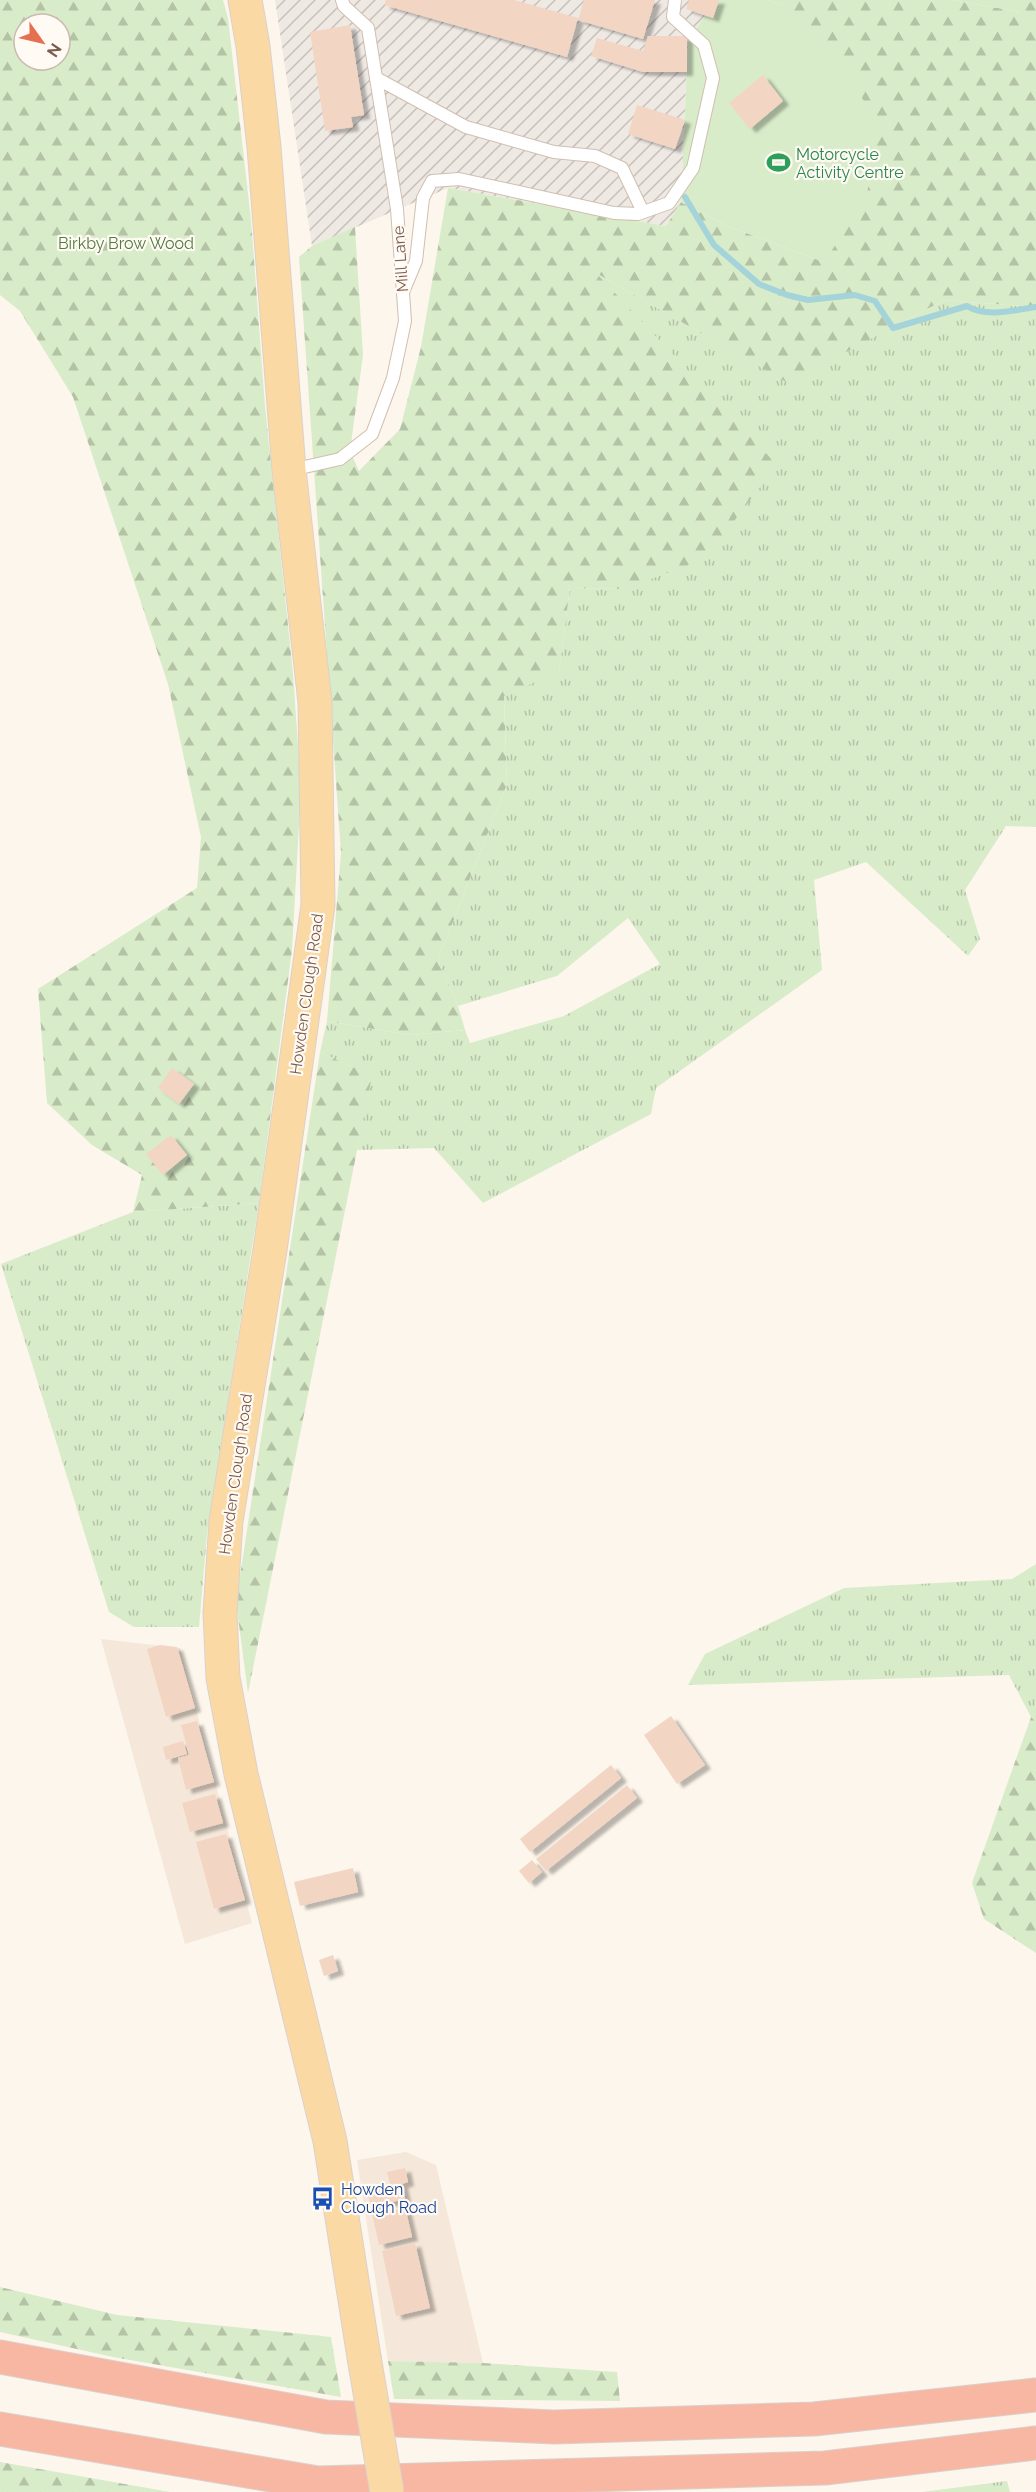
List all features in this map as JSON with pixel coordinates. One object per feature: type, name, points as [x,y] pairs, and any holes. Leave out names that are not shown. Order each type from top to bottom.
[{"type":"highway","points":[[0,2357],[326,2417],[554,2427],[814,2419],[1036,2395]]},
{"type":"highway","points":[[0,2429],[318,2483],[825,2468],[1036,2443]]},
{"type":"main road","name":"Howden Clough Road","points":[[245,0],[253,46],[264,147],[290,470],[315,702],[318,905],[270,1250],[226,1521],[220,1613],[222,1678],[240,1774],[330,2141],[387,2492]]},
{"type":"lane","name":"Mill Lane","points":[[290,470],[340,459],[372,434],[393,378],[405,321],[397,209],[368,28],[344,6],[342,0]]},
{"type":"lane","points":[[403,292],[416,261],[423,198],[432,181],[459,179],[614,213],[643,212],[669,203],[693,168],[713,78],[704,45],[673,17],[675,0]]},
{"type":"lane","points":[[376,78],[466,127],[554,152],[595,156],[622,168],[643,212]]},
{"type":"shaded area","points":[[275,0],[715,0],[688,41],[681,202],[666,226],[448,188],[312,246]]},
{"type":"shaded area","points":[[101,1639],[180,1648],[252,1923],[185,1944]]},
{"type":"shaded area","points":[[406,2152],[436,2165],[483,2363],[388,2361],[357,2160]]},
{"type":"green space","name":"Birkby Brow Wood","points":[[0,0],[223,0],[228,18],[251,220],[265,406],[293,673],[301,789],[292,950],[259,1203],[133,1212],[142,1175],[92,1145],[47,1103],[38,989],[197,888],[201,837],[168,684],[73,397],[20,311],[0,295]]},
{"type":"green space","name":"Motorcycle Activity Centre","points":[[715,0],[768,0],[782,6],[833,48],[879,127],[866,199],[824,262],[725,225],[681,202],[688,41]]},
{"type":"green space","points":[[768,0],[952,0],[1021,12],[1021,0],[1036,0],[1036,304],[1034,307],[944,300],[788,383],[596,273],[777,465],[705,559],[624,589],[570,588],[559,671],[504,696],[507,784],[438,960],[458,1006],[465,1030],[409,1035],[327,1021],[341,853],[299,257],[312,246],[355,227],[363,355],[350,451],[359,471],[400,429],[421,347],[448,188],[666,226],[681,202],[725,225],[824,262],[782,6]]},
{"type":"green space","points":[[952,0],[1021,0],[1021,12]]},
{"type":"green space","points":[[594,272],[788,382],[944,300],[1034,307],[1036,304],[1036,827],[1006,826],[965,890],[980,939],[968,956],[866,862],[814,880],[822,970],[656,1088],[651,1114],[483,1203],[434,1148],[357,1150],[371,1076],[320,1052],[327,1021],[409,1035],[465,1030],[470,1043],[564,1016],[660,964],[628,918],[557,976],[458,1006],[438,960],[507,784],[504,695],[559,671],[570,588],[624,589]]},
{"type":"green space","points":[[320,1052],[372,1076],[248,1693],[236,1602]]},
{"type":"green space","points":[[259,1203],[207,1534],[199,1627],[134,1627],[109,1612],[1,1264],[133,1212]]},
{"type":"green space","points":[[1036,1564],[1036,1722],[1031,1717],[1009,1675],[688,1685],[705,1654],[844,1588],[1012,1579]]},
{"type":"green space","points":[[1031,1717],[1036,1722],[1036,1953],[984,1919],[972,1883]]},
{"type":"green space","points":[[0,2287],[117,2315],[331,2337],[341,2397],[113,2357],[0,2332]]},
{"type":"green space","points":[[388,2361],[483,2363],[617,2372],[620,2401],[394,2399]]},
{"type":"green space","points":[[0,2462],[170,2492],[0,2492]]},
{"type":"green space","points":[[1007,2481],[1010,2492],[922,2492]]},
{"type":"building","points":[[386,0],[514,0],[578,18],[567,57],[384,5]]},
{"type":"building","points":[[584,0],[655,0],[643,39],[578,20]]},
{"type":"building","points":[[689,0],[719,0],[713,18],[686,9]]},
{"type":"building","points":[[350,25],[364,115],[351,117],[353,127],[325,131],[310,32]]},
{"type":"building","points":[[648,36],[687,36],[687,72],[643,72],[591,56],[597,38],[643,51]]},
{"type":"building","points":[[763,75],[783,101],[750,129],[729,103]]},
{"type":"building","points":[[637,105],[685,120],[675,149],[628,134]]},
{"type":"building","points":[[172,1068],[194,1084],[179,1104],[158,1088]]},
{"type":"building","points":[[171,1135],[187,1155],[163,1175],[146,1154]]},
{"type":"building","points":[[160,1645],[177,1647],[195,1708],[166,1717],[147,1649]]},
{"type":"building","points":[[671,1716],[705,1765],[677,1784],[644,1735]]},
{"type":"building","points":[[197,1721],[214,1782],[186,1790],[178,1758],[189,1755],[181,1725]]},
{"type":"building","points":[[183,1741],[187,1754],[166,1760],[163,1747]]},
{"type":"building","points":[[611,1765],[621,1778],[530,1852],[520,1839]]},
{"type":"building","points":[[627,1785],[637,1798],[546,1871],[536,1859]]},
{"type":"building","points":[[215,1794],[223,1823],[190,1832],[182,1803]]},
{"type":"building","points":[[226,1834],[245,1900],[214,1909],[196,1842]]},
{"type":"building","points":[[532,1860],[542,1872],[529,1883],[519,1871]]},
{"type":"building","points":[[353,1868],[358,1892],[300,1906],[294,1882]]},
{"type":"building","points":[[333,1955],[338,1971],[324,1976],[319,1960]]},
{"type":"building","points":[[405,2168],[408,2182],[402,2184],[405,2199],[371,2207],[367,2189],[390,2184],[387,2172]]},
{"type":"building","points":[[405,2207],[412,2237],[379,2245],[372,2214]]},
{"type":"building","points":[[415,2243],[430,2308],[396,2316],[382,2251]]},
{"type":"waterway","points":[[685,197],[714,245],[759,284],[787,295],[808,300],[855,295],[875,301],[893,328],[967,306],[983,312],[1036,307]]},
{"type":"place","name":"Motorcycle Activity Centre","points":[[778,163]]},
{"type":"place","name":"Howden Clough Road","points":[[323,2198]]}]
